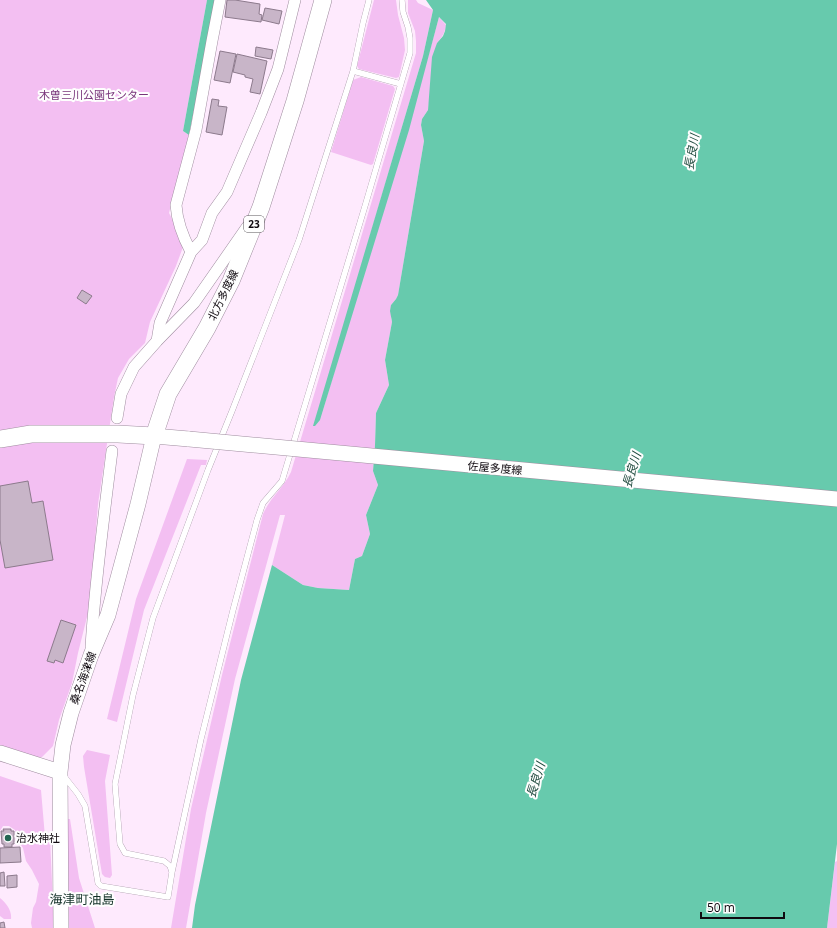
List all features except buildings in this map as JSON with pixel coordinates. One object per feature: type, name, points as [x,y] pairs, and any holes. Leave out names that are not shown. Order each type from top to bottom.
[{"type":"main road","name":"北方多度線","points":[[154,436],[168,394],[207,328],[231,281],[261,207],[295,101],[323,0]]},
{"type":"main road","points":[[0,439],[31,434],[118,434],[154,436]]},
{"type":"main road","name":"佐屋多度線","points":[[154,436],[837,499]]},
{"type":"main road","name":"桑名海津線","points":[[61,928],[60,772],[63,745],[71,713],[91,655],[108,615],[138,504],[154,436]]},
{"type":"main road","points":[[0,753],[60,772]]},
{"type":"street","points":[[191,252],[185,240],[177,215],[176,205],[196,130],[220,0]]},
{"type":"street","points":[[157,341],[160,323],[191,252],[202,240],[212,213],[227,192],[261,113],[278,69],[295,0]]},
{"type":"street","points":[[116,418],[121,394],[134,367],[194,303],[261,207]]},
{"type":"street","points":[[91,655],[97,577],[112,451]]},
{"type":"lane","points":[[172,872],[170,866],[164,861],[125,853],[120,844],[115,784],[133,695],[153,618],[206,475],[299,240],[352,71],[369,0]]},
{"type":"lane","points":[[60,772],[78,794],[85,806],[98,883],[101,886],[168,897],[201,739],[232,610],[257,520],[263,503],[282,481],[410,53],[410,38],[403,12],[402,0]]},
{"type":"lane","points":[[352,71],[401,84]]},
{"type":"green space","name":"木曽三川公園センター","points":[[0,0],[207,0],[183,131],[189,135],[169,213],[181,236],[183,247],[176,266],[150,322],[145,343],[129,359],[118,378],[98,504],[90,605],[72,683],[59,720],[53,746],[42,757],[28,757],[0,748]]},
{"type":"green space","points":[[374,0],[396,0],[405,50],[399,77],[396,78],[359,69],[357,66]]},
{"type":"green space","points":[[408,0],[416,0],[418,3],[433,10],[423,56],[371,232],[320,420],[439,17],[446,25],[446,28],[437,43],[428,110],[422,119],[421,125],[424,141],[398,295],[391,305],[392,322],[385,360],[389,385],[376,413],[373,471],[378,485],[366,515],[370,534],[362,556],[355,559],[349,590],[318,588],[303,585],[272,565],[285,515],[280,515],[235,679],[206,813],[186,928],[171,928],[191,809],[222,675],[263,514],[291,472],[416,53],[415,31],[408,13]]},
{"type":"green space","points":[[361,77],[393,86],[395,89],[373,164],[371,165],[331,152],[353,80]]},
{"type":"green space","points":[[187,459],[207,460],[206,465],[201,465],[144,610],[117,722],[107,719],[136,599]]},
{"type":"green space","points":[[87,750],[110,755],[105,781],[112,875],[110,878],[105,877],[102,874],[84,767],[83,756]]},
{"type":"green space","points":[[0,776],[41,790],[45,837],[50,838],[54,928],[32,928],[31,923],[33,908],[36,902],[39,884],[26,861],[23,848],[19,842],[15,830],[9,826],[3,826],[0,831]]},
{"type":"green space","points":[[67,819],[70,819],[79,878],[95,928],[68,928]]},
{"type":"green space","points":[[837,861],[837,928],[827,928],[835,862]]},
{"type":"green space","points":[[0,898],[8,907],[11,913],[11,919],[4,919],[0,916]]},
{"type":"water","points":[[207,0],[215,0],[189,135],[183,131]]},
{"type":"water","name":"長良川","points":[[426,0],[837,0],[837,844],[827,928],[192,928],[195,905],[241,680],[272,565],[303,585],[318,588],[349,590],[355,559],[362,556],[370,534],[366,515],[378,485],[373,471],[376,413],[389,385],[385,360],[392,322],[390,311],[391,305],[398,295],[424,141],[421,125],[422,119],[428,110],[432,57],[437,43],[445,31],[446,24],[439,17],[409,130],[320,420],[315,426],[313,426],[423,56],[433,10]]},
{"type":"place","name":"治水神社","points":[[8,838]]},
{"type":"district","name":"海津町油島","points":[[82,899]]}]
